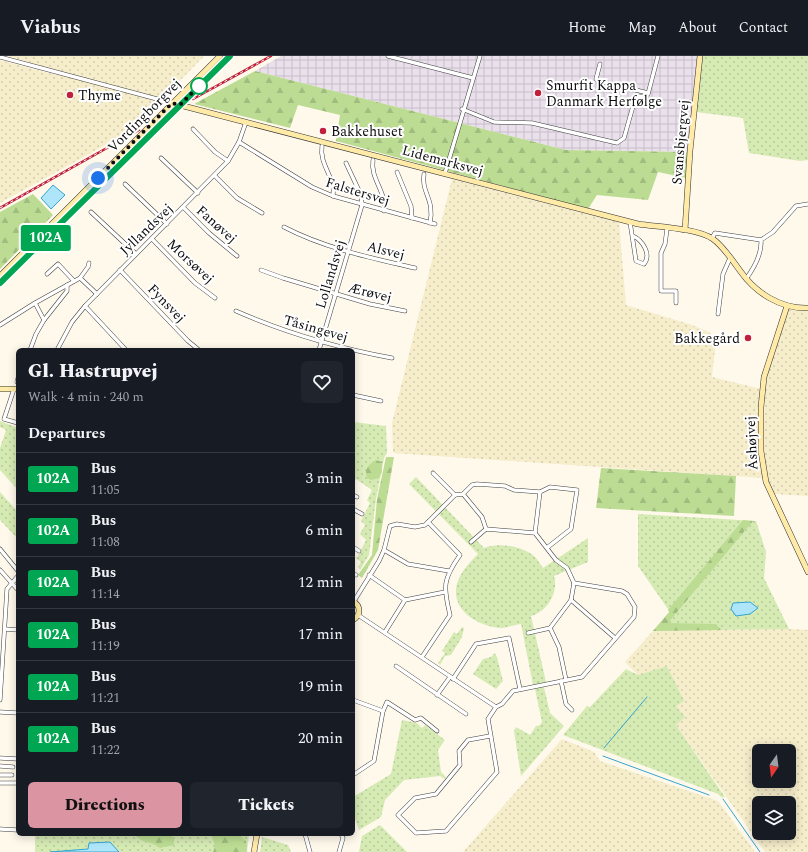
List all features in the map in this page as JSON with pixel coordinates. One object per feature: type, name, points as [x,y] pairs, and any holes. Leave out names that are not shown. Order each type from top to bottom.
[{"type":"street","name":"Vordingborgvej","points":[[0,276],[220,56]]},
{"type":"street","name":"Vordingborgvej","points":[[0,283],[230,56]]},
{"type":"street","points":[[388,56],[473,78]]},
{"type":"street","points":[[445,173],[462,109],[480,56]]},
{"type":"street","points":[[647,96],[658,56]]},
{"type":"street","name":"Svansbjergvej","points":[[685,230],[690,151],[700,56]]},
{"type":"street","points":[[0,57],[172,103]]},
{"type":"street","points":[[600,64],[596,79],[647,96]]},
{"type":"street","points":[[462,109],[494,122],[532,124],[617,143],[624,138],[635,98],[638,96],[647,96]]},
{"type":"street","name":"Lidemarksvej","points":[[172,103],[630,222],[699,233],[712,238],[746,279],[763,294],[787,306],[808,308]]},
{"type":"street","name":"Jyllandsvej","points":[[58,348],[72,322],[85,306],[228,162],[239,142],[246,122]]},
{"type":"street","points":[[193,129],[215,152],[228,162]]},
{"type":"street","name":"Falstersvej","points":[[239,142],[312,187],[333,196],[435,224]]},
{"type":"street","points":[[322,146],[322,158],[334,184],[333,196]]},
{"type":"street","points":[[161,158],[198,193]]},
{"type":"street","points":[[373,160],[372,173],[384,198],[384,211]]},
{"type":"street","points":[[346,163],[361,195],[362,205]]},
{"type":"street","points":[[397,172],[411,206],[412,218]]},
{"type":"street","points":[[424,174],[424,186],[432,206],[430,222]]},
{"type":"street","points":[[214,176],[236,198],[262,213]]},
{"type":"street","points":[[125,184],[167,224]]},
{"type":"street","points":[[712,238],[715,233],[761,240],[773,232],[796,206],[808,204]]},
{"type":"street","name":"Lollandsvej","points":[[320,348],[362,205]]},
{"type":"street","name":"Fanøvej","points":[[184,208],[209,233],[237,256]]},
{"type":"street","points":[[91,212],[136,254]]},
{"type":"street","points":[[630,222],[633,236],[632,245],[636,261],[644,264],[647,258],[645,246],[633,236]]},
{"type":"street","name":"Alsvej","points":[[284,226],[305,237],[378,260],[415,268]]},
{"type":"street","points":[[667,229],[665,244],[661,253],[661,291],[676,291],[676,302]]},
{"type":"street","name":"Morsøvej","points":[[152,239],[196,283],[215,298]]},
{"type":"street","points":[[746,279],[751,273],[762,248],[761,240]]},
{"type":"street","points":[[718,314],[722,274],[730,258]]},
{"type":"street","points":[[0,325],[35,303],[80,278],[88,267],[89,263]]},
{"type":"street","points":[[47,274],[58,264],[74,281]]},
{"type":"street","name":"Fynsvej","points":[[120,270],[188,341],[197,348]]},
{"type":"street","name":"Ærøvej","points":[[261,270],[370,304],[405,311]]},
{"type":"street","points":[[80,278],[97,294]]},
{"type":"street","points":[[31,348],[36,334],[44,320],[67,291],[67,285]]},
{"type":"street","points":[[35,303],[44,320]]},
{"type":"street","points":[[85,306],[124,348]]},
{"type":"street","name":"Åshøjvej","points":[[787,306],[764,377],[761,407],[761,451],[766,482],[808,572]]},
{"type":"street","name":"Tåsingevej","points":[[236,311],[268,326],[321,342],[348,348]]},
{"type":"street","name":"Tåsingevej","points":[[355,350],[392,358]]},
{"type":"street","points":[[0,389],[16,389],[4,419],[16,422]]},
{"type":"street","points":[[355,395],[381,400]]},
{"type":"street","points":[[433,473],[455,495]]},
{"type":"street","points":[[355,598],[384,550],[390,526],[397,524],[418,527],[428,522],[455,495],[463,494],[472,486],[477,484],[505,486],[514,490],[540,492],[550,487],[577,490]]},
{"type":"street","points":[[548,547],[572,529],[578,485]]},
{"type":"street","points":[[535,533],[540,492]]},
{"type":"street","points":[[463,494],[465,499],[482,516],[486,529]]},
{"type":"street","points":[[355,510],[362,514]]},
{"type":"street","points":[[422,657],[450,615],[445,592],[449,571],[460,554],[428,522]]},
{"type":"street","points":[[471,542],[486,529],[535,533],[548,547],[556,560],[569,571],[574,583],[572,600],[550,628],[528,632]]},
{"type":"street","points":[[355,548],[359,551]]},
{"type":"street","points":[[0,549],[16,569]]},
{"type":"street","points":[[384,550],[408,564],[449,571]]},
{"type":"street","points":[[0,570],[16,588]]},
{"type":"street","points":[[370,575],[405,600]]},
{"type":"street","points":[[0,700],[7,589],[16,578]]},
{"type":"street","points":[[490,736],[468,740],[459,751],[460,765],[436,794],[415,798],[398,815],[416,833],[446,831],[497,772],[488,719],[496,707],[502,704],[513,691],[582,677],[634,617],[636,613],[635,607],[627,594],[614,590],[574,583]]},
{"type":"street","points":[[385,632],[405,600],[445,592]]},
{"type":"street","points":[[572,600],[615,638]]},
{"type":"street","points":[[355,603],[359,607],[358,615],[355,618]]},
{"type":"street","points":[[358,615],[496,707]]},
{"type":"street","points":[[550,628],[559,646],[566,704],[572,710]]},
{"type":"street","points":[[5,629],[16,630]]},
{"type":"street","points":[[437,695],[476,644],[509,638],[520,689]]},
{"type":"street","points":[[396,666],[466,714]]},
{"type":"street","points":[[355,700],[384,711]]},
{"type":"street","points":[[355,774],[374,761],[387,702],[415,720],[421,718],[437,731]]},
{"type":"street","points":[[0,712],[16,713]]},
{"type":"street","points":[[0,758],[16,759]]},
{"type":"street","points":[[0,766],[13,767]]},
{"type":"street","points":[[0,775],[12,775]]},
{"type":"street","points":[[0,783],[16,784]]},
{"type":"street","points":[[0,830],[16,830]]},
{"type":"street","points":[[254,852],[257,836]]},
{"type":"street","points":[[306,836],[310,852]]},
{"type":"street","points":[[339,852],[342,836]]},
{"type":"shaded area","points":[[8,56],[204,56],[131,131],[0,203],[0,60],[56,75],[58,71]]},
{"type":"shaded area","points":[[281,56],[698,56],[688,152],[566,150],[255,71]]},
{"type":"shaded area","points":[[452,179],[619,222],[626,305],[689,324],[709,332],[716,339],[712,377],[761,389],[758,449],[763,478],[393,453],[392,423]]},
{"type":"shaded area","points":[[789,309],[808,311],[808,496],[774,494],[768,480],[763,451],[765,390],[769,367]]},
{"type":"shaded area","points":[[808,630],[808,852],[765,852],[757,840],[796,840],[796,796],[752,796],[752,833],[676,725],[676,706],[668,666],[638,675],[625,662],[653,631]]},
{"type":"shaded area","points":[[562,739],[594,752],[600,761],[718,801],[755,852],[463,852]]},
{"type":"green space","points":[[702,56],[808,56],[808,160],[800,161],[749,153],[743,118],[696,112]]},
{"type":"green space","points":[[255,71],[566,150],[688,152],[686,178],[658,172],[648,200],[597,195],[588,209],[336,141],[340,115],[298,105],[290,128],[194,104]]},
{"type":"green space","points":[[33,194],[53,215],[0,269],[0,212]]},
{"type":"green space","points":[[0,421],[16,427],[16,488],[0,470],[0,448],[6,430],[0,427]]},
{"type":"green space","points":[[355,422],[386,426],[387,453],[384,458],[376,499],[369,555],[360,570],[358,567],[361,562],[355,557],[357,558],[366,540],[360,534],[365,525],[361,521],[370,503],[367,500],[372,490],[356,479],[355,480]]},
{"type":"green space","points":[[386,457],[394,457],[378,550],[362,578],[358,575],[372,555],[377,499]]},
{"type":"green space","points":[[376,460],[382,462],[382,472],[379,478],[371,480],[367,478],[366,470]]},
{"type":"green space","points":[[601,468],[736,476],[734,516],[596,508]]},
{"type":"green space","points":[[416,477],[484,548],[503,545],[524,550],[535,557],[543,568],[588,538],[588,562],[554,576],[555,588],[547,606],[537,614],[531,616],[546,682],[533,685],[521,624],[502,628],[491,627],[482,624],[466,614],[461,607],[457,599],[456,591],[458,581],[469,563],[478,554],[409,484]]},
{"type":"green space","points":[[0,492],[16,510],[16,537],[0,520]]},
{"type":"green space","points":[[638,514],[756,521],[766,552],[764,578],[789,629],[653,631],[670,612],[638,566]]},
{"type":"green space","points":[[743,520],[753,521],[668,623],[716,624],[721,630],[653,631],[669,612],[668,610]]},
{"type":"green space","points":[[462,627],[464,628],[462,637],[451,655],[445,656],[440,665],[438,663],[445,653],[442,651],[454,632],[457,634]]},
{"type":"green space","points":[[495,653],[503,681],[496,689],[473,674],[483,659],[491,657]]},
{"type":"green space","points":[[667,666],[684,701],[676,706],[685,717],[676,725],[725,797],[721,797],[718,794],[563,735],[587,706],[590,707],[626,669],[638,675]]},
{"type":"green space","points":[[544,687],[550,713],[564,726],[521,776],[514,731],[516,727],[530,735],[536,726],[540,725],[542,722],[535,689]]},
{"type":"green space","points":[[402,720],[417,723],[422,728],[425,725],[445,740],[438,750],[441,772],[446,777],[445,779],[440,776],[404,780],[385,800],[381,817],[359,830],[355,819],[355,796],[391,774]]},
{"type":"green space","points":[[380,825],[407,852],[359,852],[362,836]]},
{"type":"green space","points":[[35,836],[249,836],[247,852],[35,852]]},
{"type":"green space","points":[[137,836],[172,836],[174,845],[160,848],[141,840]]},
{"type":"green space","points":[[212,836],[240,836],[246,841],[247,852],[213,852],[215,846]]},
{"type":"green space","points":[[262,837],[288,845],[291,852],[260,852]]},
{"type":"water","points":[[53,185],[65,195],[51,209],[41,198]]},
{"type":"water","points":[[750,602],[758,608],[750,614],[736,616],[731,609],[733,603]]},
{"type":"water","points":[[110,842],[119,852],[50,852],[88,849],[89,843]]},
{"type":"waterway","points":[[604,748],[647,697]]},
{"type":"waterway","points":[[603,756],[709,795]]},
{"type":"waterway","points":[[723,799],[760,852]]},
{"type":"railway","points":[[193,99],[271,56]]},
{"type":"railway","points":[[0,208],[139,130]]},
{"type":"bus line","name":"102A","points":[[0,283],[230,56]]},
{"type":"place","name":"Smurfit Kappa Danmark Herfølge","points":[[538,93]]},
{"type":"place","name":"Thyme","points":[[70,95]]},
{"type":"place","name":"Bakkehuset","points":[[323,131]]},
{"type":"place","name":"Bakkegård","points":[[748,338]]},
{"type":"route","points":[[98,178],[172,103],[180,105],[199,86]]}]
